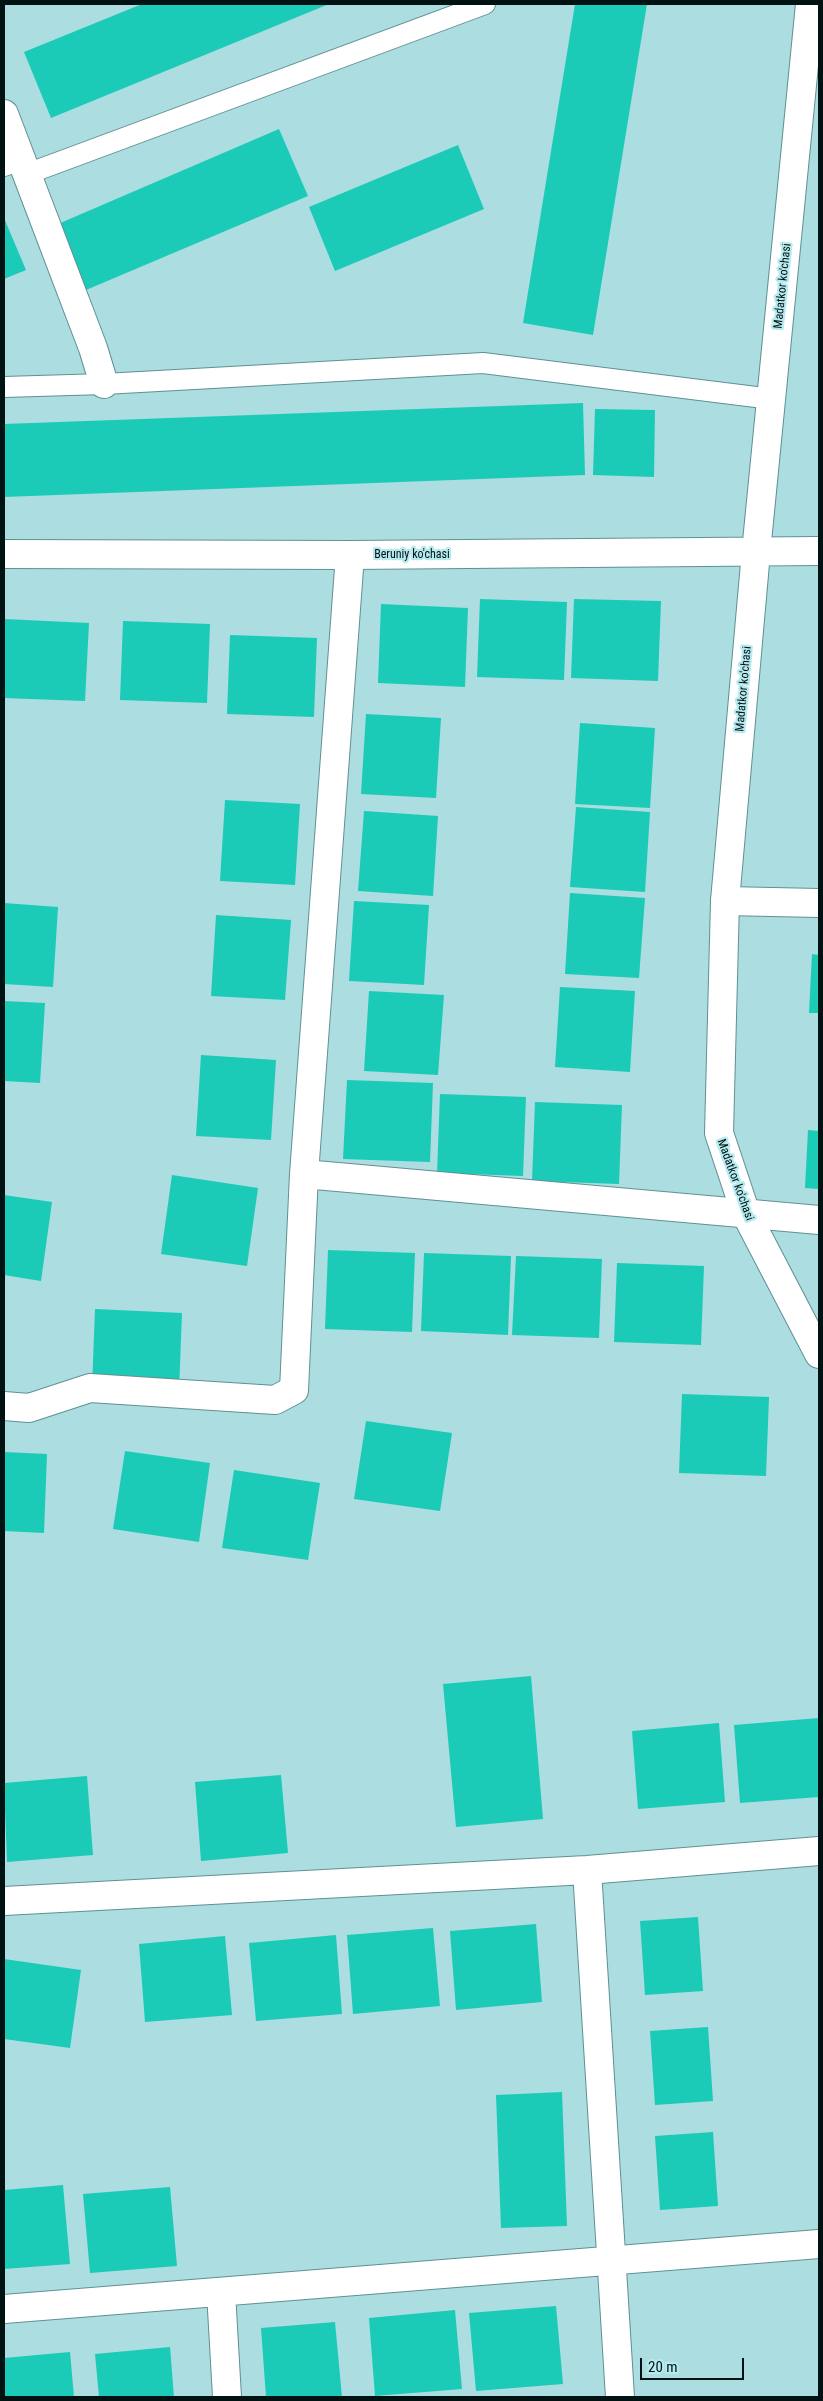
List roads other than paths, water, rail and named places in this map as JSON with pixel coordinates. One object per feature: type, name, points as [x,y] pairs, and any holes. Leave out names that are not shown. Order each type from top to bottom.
[{"type":"street","name":"Madatkor ko'chasi","points":[[810,4],[756,552],[725,901],[718,1133],[746,1214],[819,1354]]},
{"type":"street","points":[[4,114],[17,167],[92,348],[104,384]]},
{"type":"street","name":"Beruniy ko'chasi","points":[[4,554],[350,555],[819,551]]},
{"type":"street","points":[[4,1406],[29,1408],[90,1388],[274,1400],[294,1390],[304,1174],[350,555]]},
{"type":"street","points":[[725,901],[819,903]]},
{"type":"street","points":[[304,1174],[819,1220]]},
{"type":"street","points":[[4,1901],[587,1870],[819,1851]]},
{"type":"street","points":[[587,1870],[620,2397]]},
{"type":"street","points":[[4,2309],[611,2259],[819,2244]]},
{"type":"street","points":[[221,2292],[227,2397]]},
{"type":"lane","points":[[17,167],[485,4]]},
{"type":"lane","points":[[4,387],[104,384],[483,363],[772,399]]}]
